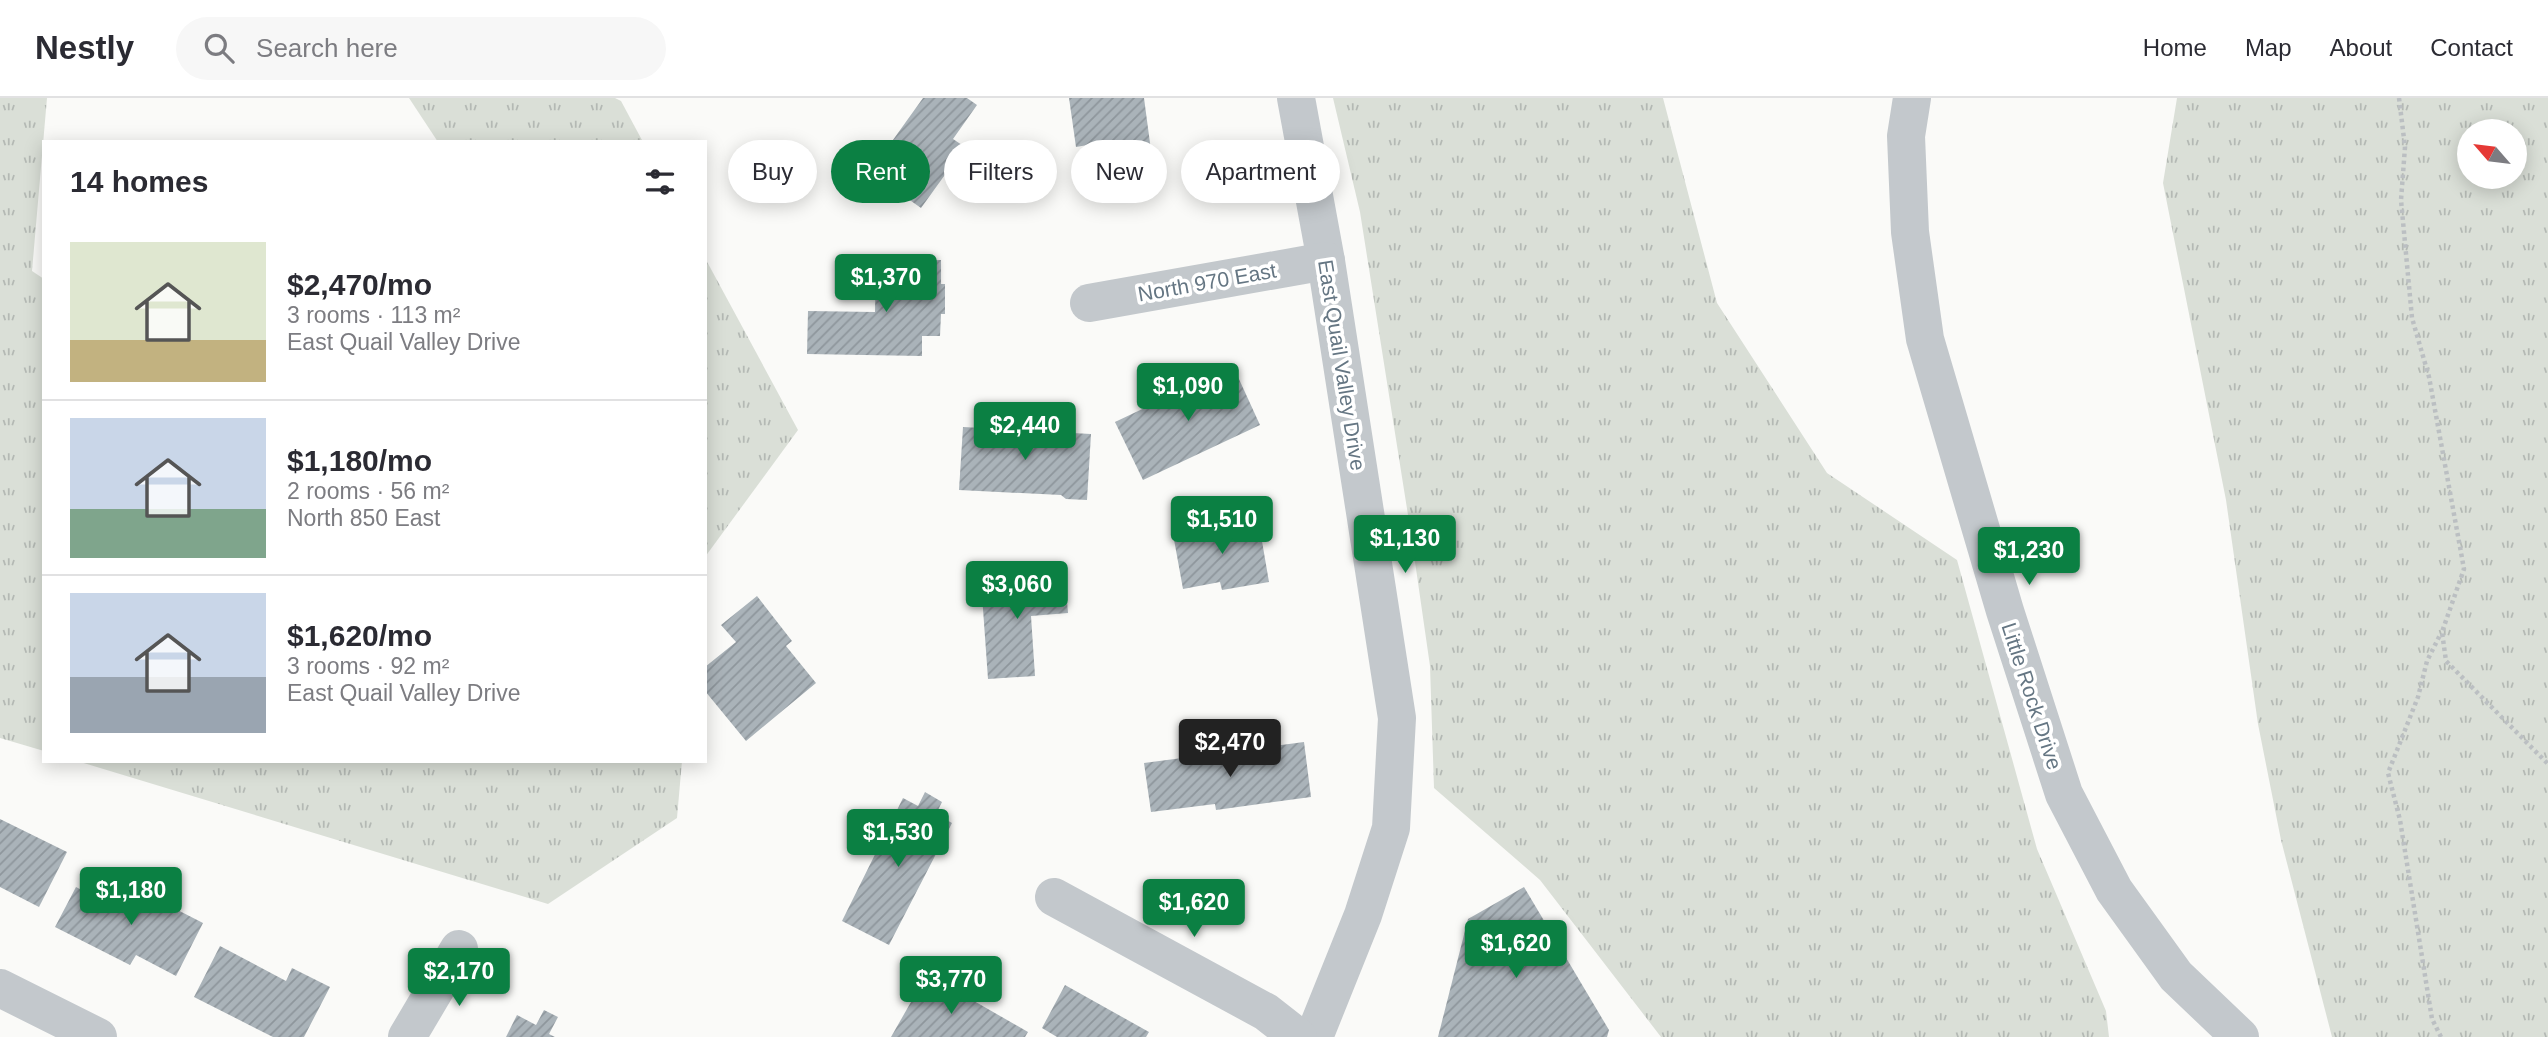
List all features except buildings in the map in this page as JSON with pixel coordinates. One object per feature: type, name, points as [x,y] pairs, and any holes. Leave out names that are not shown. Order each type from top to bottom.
[{"type":"street","name":"East Quail Valley Drive","points":[[1297,98],[1326,261],[1397,718],[1391,828],[1363,915],[1314,1037]]},
{"type":"street","name":"Little Rock Drive","points":[[1912,98],[1906,136],[1910,232],[1925,339],[2005,611],[2064,794],[2114,890],[2176,976],[2240,1037]]},
{"type":"street","name":"North 970 East","points":[[1089,303],[1326,261]]},
{"type":"street","points":[[1054,897],[1266,1012],[1298,1037]]},
{"type":"street","points":[[407,1037],[458,949]]},
{"type":"street","points":[[0,988],[98,1037]]},
{"type":"path","points":[[2399,98],[2405,147],[2401,200],[2412,318],[2429,377],[2464,569],[2442,632],[2427,661],[2418,697],[2388,773],[2400,820],[2432,1019],[2441,1037]]},
{"type":"path","points":[[2442,632],[2446,661],[2548,764]]},
{"type":"green space","points":[[0,98],[47,98],[32,271],[42,278],[42,750],[0,738]]},
{"type":"green space","points":[[409,98],[615,98],[621,101],[642,140],[437,140]]},
{"type":"green space","points":[[1333,98],[1663,98],[1717,303],[1827,473],[1957,560],[2037,849],[2106,1011],[2109,1037],[1661,1037],[1540,880],[1434,788],[1430,666],[1411,534],[1360,212]]},
{"type":"green space","points":[[2177,98],[2548,98],[2548,1037],[2332,1037],[2281,840],[2258,724],[2226,500],[2163,183]]},
{"type":"green space","points":[[707,262],[798,430],[707,554]]},
{"type":"green space","points":[[84,763],[682,763],[677,818],[548,904]]}]
